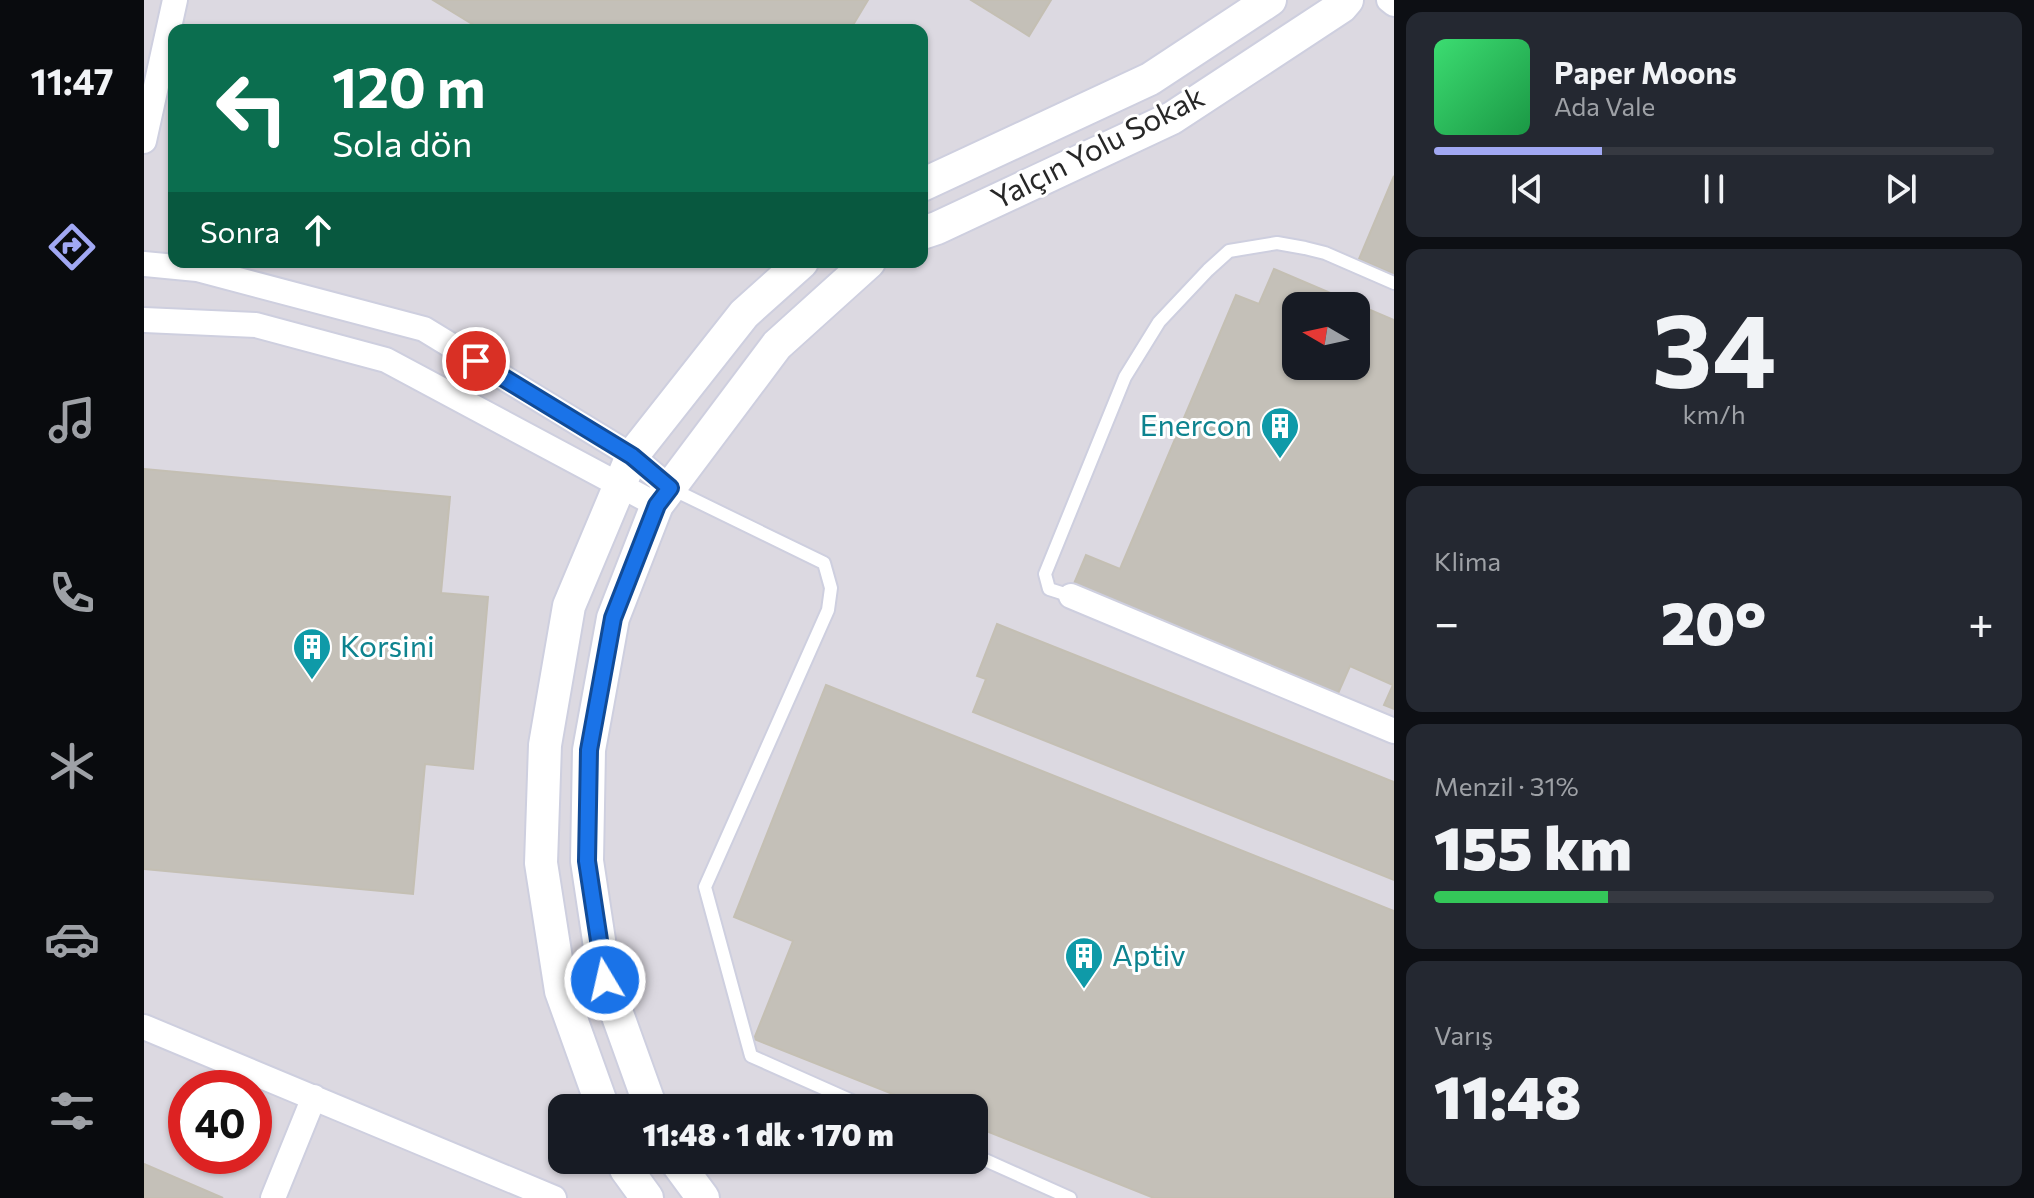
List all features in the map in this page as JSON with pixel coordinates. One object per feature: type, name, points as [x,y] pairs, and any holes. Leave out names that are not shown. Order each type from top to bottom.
[{"type":"street","points":[[170,24],[175,0]]},
{"type":"street","name":"Yalçın Yolu Sokak","points":[[928,182],[1150,79],[1270,0]]},
{"type":"street","name":"Yalçın Yolu Sokak","points":[[928,231],[1172,118],[1341,7],[1347,0]]},
{"type":"street","points":[[144,141],[168,32]]},
{"type":"street","points":[[144,264],[168,266]]},
{"type":"street","points":[[186,268],[424,329],[664,497]]},
{"type":"street","points":[[598,1094],[561,991],[541,863],[545,745],[569,606],[626,470],[744,314],[795,268]]},
{"type":"street","points":[[646,1094],[605,980],[587,861],[589,750],[613,618],[664,497],[777,345],[862,268]]},
{"type":"street","points":[[144,320],[256,325],[386,360],[626,470]]},
{"type":"street","points":[[1071,596],[1394,731]]},
{"type":"street","points":[[144,1027],[554,1198]]},
{"type":"street","points":[[273,1198],[314,1097]]},
{"type":"street","points":[[630,1174],[647,1198]]},
{"type":"street","points":[[685,1174],[703,1198]]},
{"type":"lane","points":[[1071,596],[1049,589],[1045,574],[1125,377],[1159,322],[1208,270],[1229,251],[1277,243],[1325,253],[1394,283]]},
{"type":"lane","points":[[664,497],[824,563],[831,588],[828,610],[705,887],[751,1056],[836,1094]]},
{"type":"lane","points":[[988,1161],[1070,1198]]},
{"type":"shaded area","points":[[144,0],[1394,0],[1394,1198],[144,1198]]},
{"type":"building","points":[[433,0],[868,0],[854,24],[472,24]]},
{"type":"building","points":[[971,0],[1051,0],[1029,36]]},
{"type":"building","points":[[1394,176],[1394,274],[1359,259]]},
{"type":"building","name":"Enercon","points":[[1274,269],[1328,292],[1282,292],[1282,380],[1370,380],[1370,310],[1394,320],[1394,709],[1384,705],[1393,685],[1350,666],[1336,698],[1073,586],[1086,555],[1120,569],[1236,295],[1259,304]]},
{"type":"building","name":"Korsini","points":[[144,469],[450,497],[441,593],[488,597],[473,769],[425,764],[413,894],[144,869]]},
{"type":"building","points":[[997,624],[1394,782],[1394,880],[973,712],[986,679],[977,676]]},
{"type":"building","name":"Aptiv","points":[[826,685],[1394,911],[1394,1198],[1154,1198],[988,1132],[988,1094],[893,1094],[754,1039],[793,941],[734,917]]},
{"type":"building","points":[[144,1164],[223,1198],[144,1198]]},
{"type":"place","name":"Enercon","points":[[1280,460]]},
{"type":"place","name":"Korsini","points":[[312,681]]},
{"type":"place","name":"Aptiv","points":[[1084,990]]},
{"type":"route","points":[[476,361],[632,456],[670,488],[657,505],[613,618],[589,750],[587,861],[605,980]]}]
